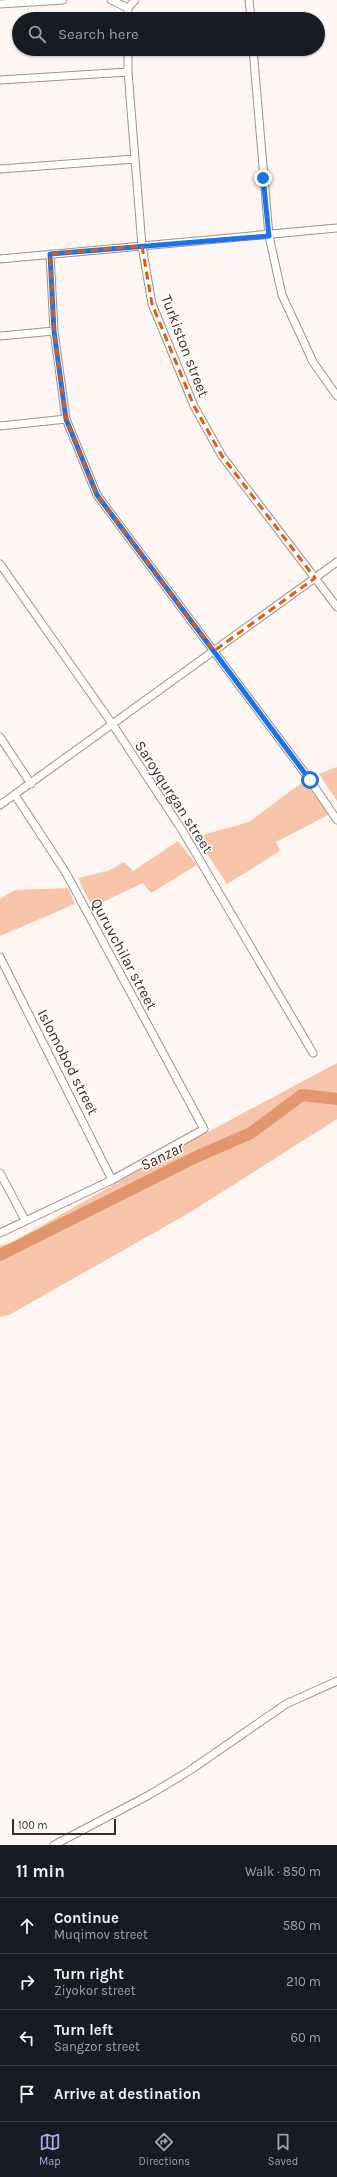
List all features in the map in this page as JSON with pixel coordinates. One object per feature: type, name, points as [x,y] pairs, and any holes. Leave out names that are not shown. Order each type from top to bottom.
[{"type":"street","points":[[0,4],[63,0]]},
{"type":"street","points":[[111,0],[128,8]]},
{"type":"street","points":[[128,12],[128,8],[135,0]]},
{"type":"street","points":[[249,0],[250,12]]},
{"type":"street","name":"Turkiston street","points":[[128,56],[134,158],[142,246],[152,304],[194,406],[222,456],[337,607]]},
{"type":"street","points":[[254,56],[269,236],[282,295],[313,362],[337,396]]},
{"type":"street","points":[[0,80],[128,72]]},
{"type":"street","points":[[0,169],[134,158]]},
{"type":"street","points":[[0,258],[269,236],[337,228]]},
{"type":"street","points":[[50,254],[54,331],[66,419],[97,495],[310,780],[337,820]]},
{"type":"street","points":[[0,336],[54,331]]},
{"type":"street","points":[[0,426],[66,419]]},
{"type":"street","points":[[0,805],[113,725],[337,562]]},
{"type":"street","name":"Saroyqurgan street","points":[[0,564],[113,725],[182,830],[313,1053]]},
{"type":"street","points":[[0,736],[31,784]]},
{"type":"street","name":"Quruvchilar street","points":[[15,795],[66,873],[204,1129],[112,1180]]},
{"type":"street","name":"Islomobod street","points":[[0,957],[112,1180]]},
{"type":"street","points":[[0,1173],[25,1220]]},
{"type":"street","points":[[0,1233],[112,1180]]},
{"type":"street","points":[[54,1845],[149,1795],[182,1775],[286,1704],[337,1681]]},
{"type":"highlighted area","points":[[142,246],[152,304],[194,406],[222,456],[315,578],[214,651],[97,495],[66,419],[54,331],[50,254]]},
{"type":"shaded area","points":[[337,767],[337,801],[319,774]]},
{"type":"shaded area","points":[[304,781],[330,814],[276,842],[280,851],[227,884],[196,837],[249,822]]},
{"type":"shaded area","points":[[178,841],[197,865],[151,893],[143,883],[92,907],[78,878],[108,871],[124,862],[133,871]]},
{"type":"shaded area","points":[[68,888],[75,904],[0,936],[0,899],[15,890]]},
{"type":"shaded area","points":[[337,1063],[337,1119],[189,1213],[9,1315],[0,1317],[0,1246],[11,1243],[180,1147]]},
{"type":"waterway","name":"Sanzar","points":[[0,1255],[198,1156],[251,1133],[302,1095],[337,1099]]},
{"type":"route","points":[[263,178],[269,236],[50,254],[54,331],[66,419],[97,495],[310,780]]}]
